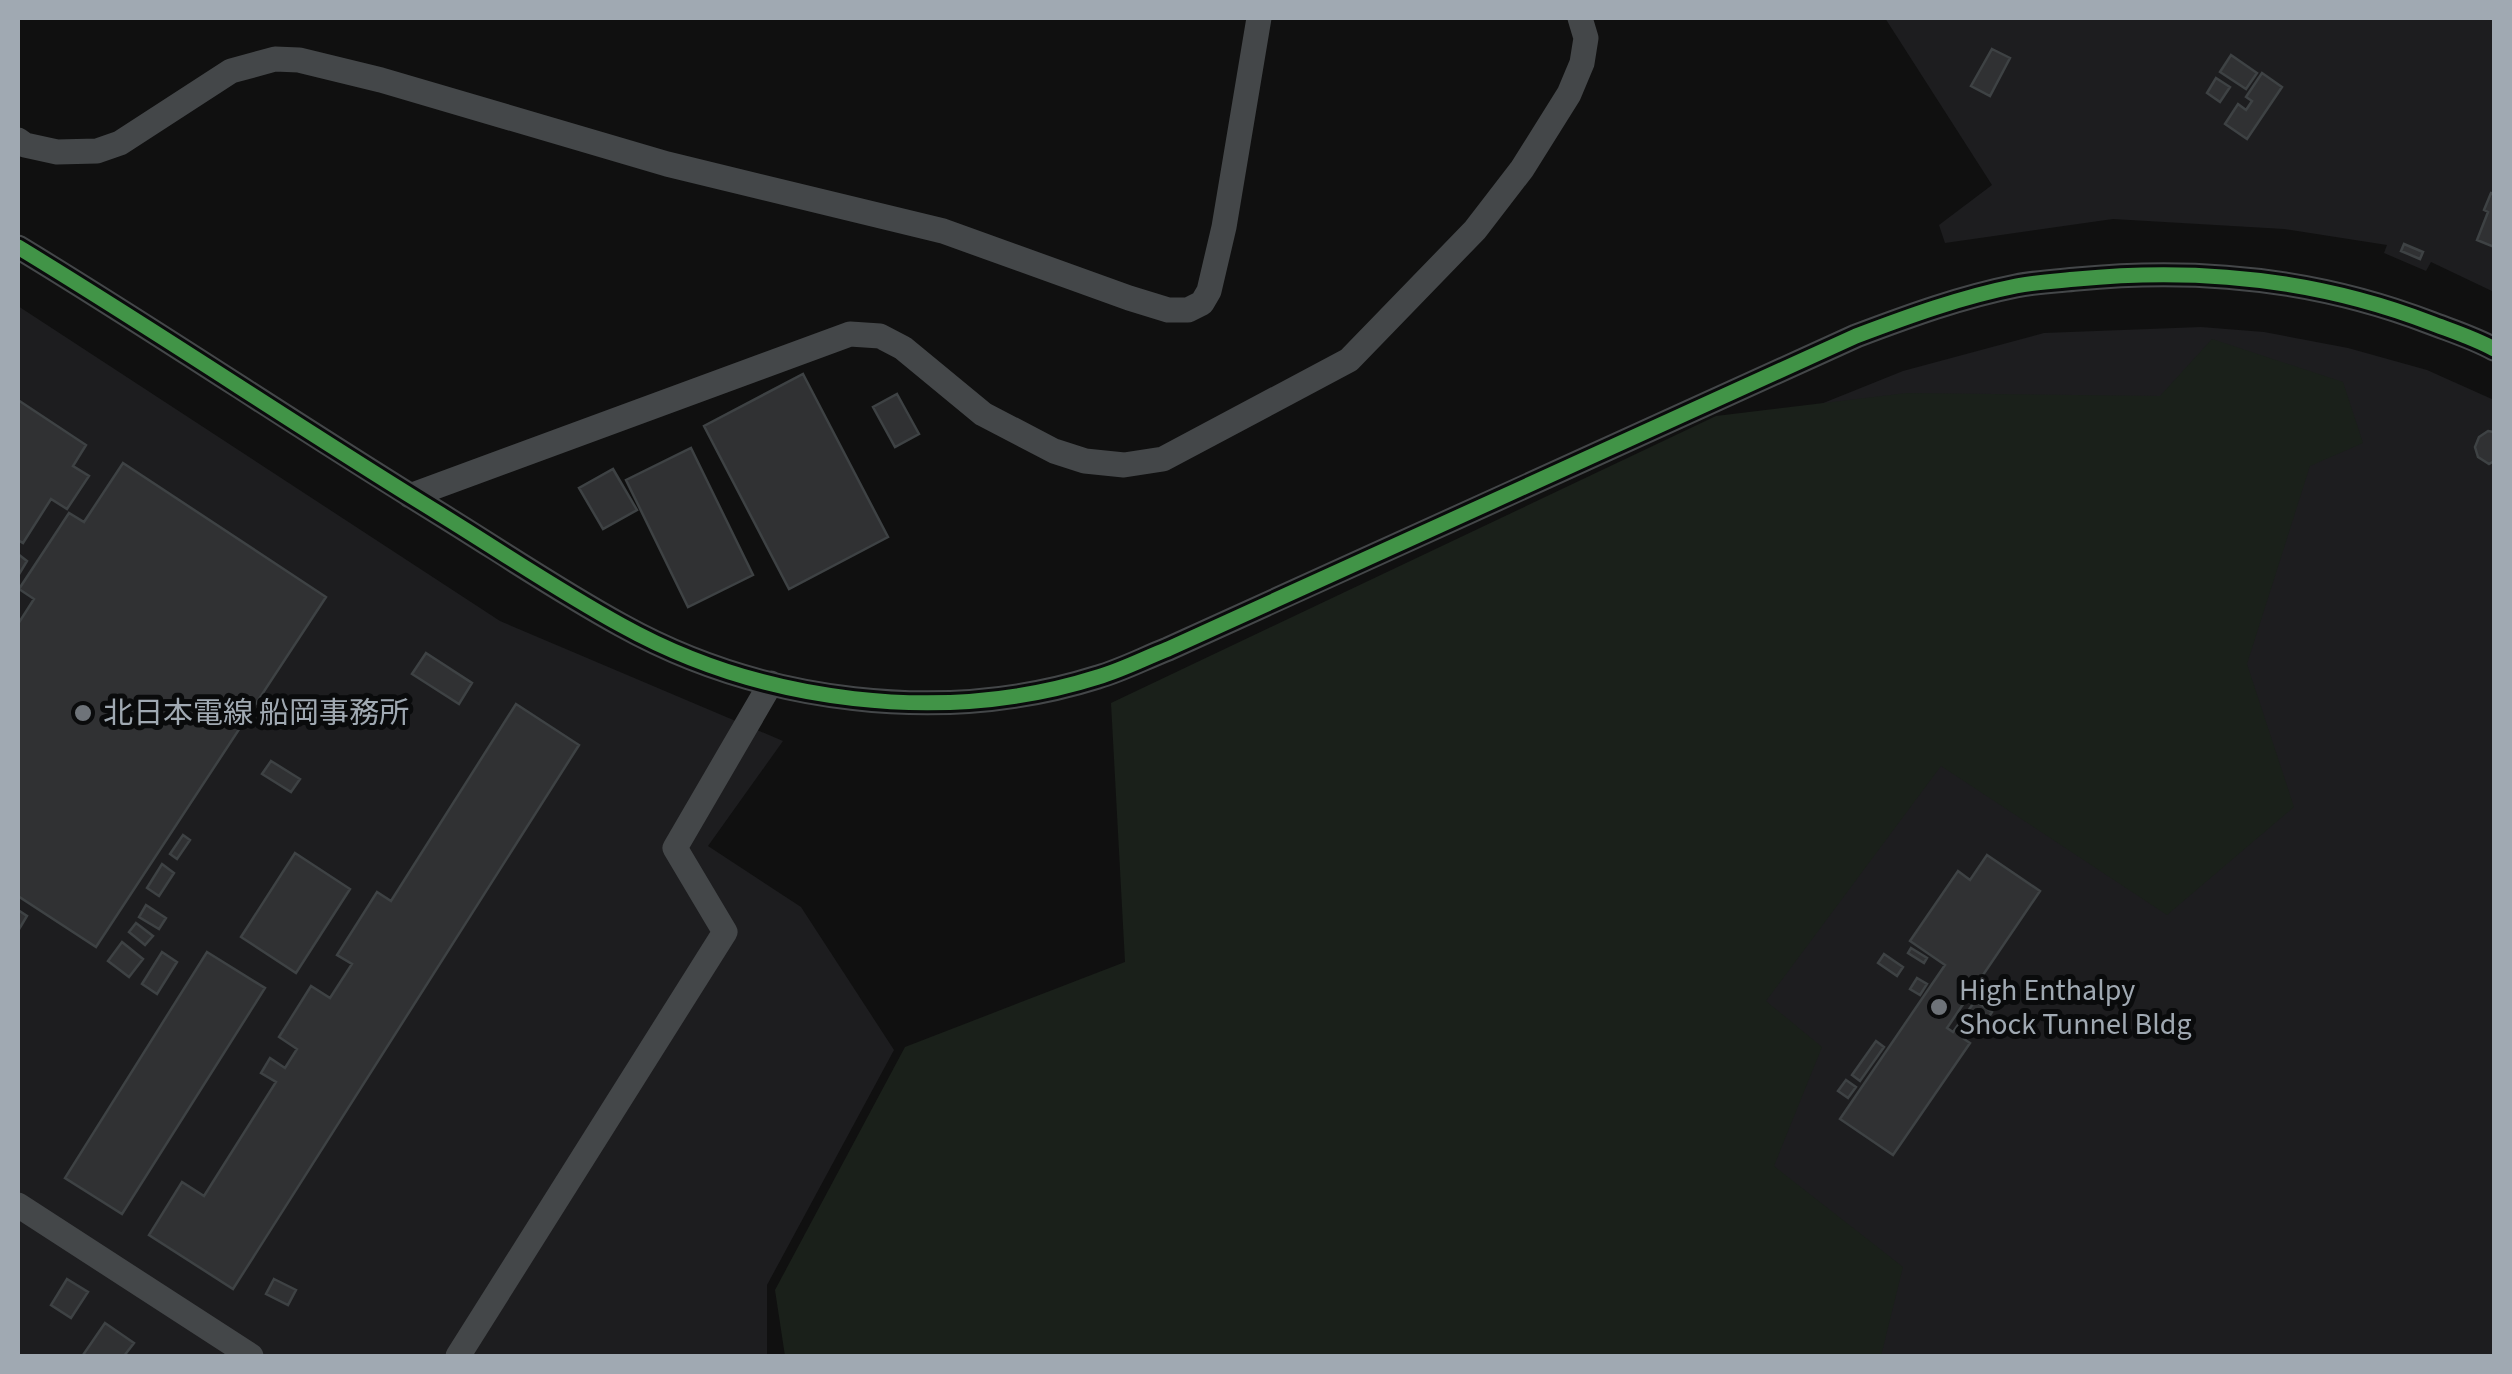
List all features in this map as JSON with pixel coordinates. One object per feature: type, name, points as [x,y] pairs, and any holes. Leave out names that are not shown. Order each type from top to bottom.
[{"type":"street","points":[[18,140],[57,152],[96,152],[120,144],[231,71],[275,60],[299,60],[399,85],[668,164],[943,230],[1128,298],[1168,310],[1188,310],[1202,302],[1209,291],[1224,228],[1259,18]]},
{"type":"street","points":[[410,496],[850,334],[880,336],[903,348],[983,414],[1054,451],[1085,461],[1124,465],[1163,459],[1349,360],[1475,230],[1522,169],[1569,94],[1582,63],[1586,38],[1580,18]]},
{"type":"street","points":[[18,247],[622,626],[683,654],[771,683],[864,699],[921,702],[1034,693],[1098,677],[1168,649],[1856,336],[1927,308],[2020,285],[2104,276],[2244,276],[2312,286],[2399,310],[2494,350]]},
{"type":"street","points":[[458,1356],[725,932],[675,848],[771,683]]},
{"type":"street","points":[[18,1205],[251,1356]]},
{"type":"shaded area","points":[[1885,18],[2494,18],[2494,292],[2431,262],[2426,271],[2384,253],[2387,245],[2284,229],[2113,219],[1945,243],[1939,225],[1992,185]]},
{"type":"shaded area","points":[[18,306],[500,621],[783,741],[708,846],[801,907],[894,1050],[767,1285],[767,1356],[18,1356]]},
{"type":"shaded area","points":[[2201,327],[2264,332],[2348,348],[2427,370],[2494,400],[2494,1356],[866,1356],[958,1112],[1796,414],[1903,371],[2044,333]]},
{"type":"shaded area","points":[[2212,339],[2343,382],[2363,443],[2310,466],[2247,664],[2294,807],[2167,915],[1941,766],[1766,1001],[1822,1047],[1774,1166],[1903,1267],[1881,1356],[785,1356],[775,1290],[905,1047],[1125,962],[1111,703],[1716,416],[1907,393],[2160,396]]},
{"type":"building","points":[[1992,49],[2010,58],[1990,96],[1971,86]]},
{"type":"building","points":[[2231,55],[2257,73],[2246,89],[2220,72]]},
{"type":"building","points":[[2262,73],[2282,87],[2247,139],[2225,124],[2238,104],[2246,110],[2252,101],[2246,97]]},
{"type":"building","points":[[2216,78],[2230,87],[2220,102],[2207,93]]},
{"type":"building","points":[[2491,193],[2494,194],[2494,247],[2477,240]]},
{"type":"building","points":[[2404,244],[2423,252],[2420,259],[2401,251]]},
{"type":"building","points":[[803,374],[888,537],[789,589],[704,426]]},
{"type":"building","points":[[897,394],[919,434],[895,447],[873,407]]},
{"type":"building","points":[[18,400],[86,445],[73,466],[89,476],[67,509],[51,499],[23,543],[18,540]]},
{"type":"building","points":[[2494,432],[2494,461],[2489,464],[2478,457],[2475,447],[2479,437]]},
{"type":"building","points":[[691,448],[753,575],[688,607],[626,480]]},
{"type":"building","points":[[123,463],[326,597],[96,947],[18,896],[18,624],[34,599],[19,589],[69,513],[84,522]]},
{"type":"building","points":[[613,469],[637,510],[603,529],[579,488]]},
{"type":"building","points":[[18,554],[27,561],[18,576]]},
{"type":"building","points":[[426,653],[472,683],[459,704],[412,674]]},
{"type":"building","points":[[516,704],[579,745],[233,1289],[149,1235],[182,1182],[204,1196],[276,1082],[261,1073],[270,1058],[285,1068],[297,1049],[279,1037],[311,986],[330,998],[352,964],[337,955],[377,892],[391,901]]},
{"type":"building","points":[[271,761],[300,779],[291,792],[262,774]]},
{"type":"building","points":[[183,835],[190,840],[177,859],[170,854]]},
{"type":"building","points":[[295,853],[350,889],[296,973],[241,937]]},
{"type":"building","name":"High Enthalpy Shock Tunnel Bldg","points":[[1987,855],[2040,891],[1947,1028],[1953,1032],[1975,1001],[1992,1012],[1978,1033],[1971,1029],[1964,1039],[1970,1043],[1893,1155],[1840,1119],[1945,965],[1910,941],[1958,871],[1970,880]]},
{"type":"building","points":[[162,864],[174,873],[159,896],[147,888]]},
{"type":"building","points":[[146,905],[166,918],[159,929],[139,917]]},
{"type":"building","points":[[18,910],[27,916],[18,931]]},
{"type":"building","points":[[136,923],[153,936],[145,945],[129,932]]},
{"type":"building","points":[[122,942],[143,959],[129,977],[108,961]]},
{"type":"building","points":[[1911,948],[1927,958],[1924,963],[1908,953]]},
{"type":"building","points":[[162,952],[177,962],[157,994],[142,984]]},
{"type":"building","points":[[207,952],[265,988],[122,1214],[65,1178]]},
{"type":"building","points":[[1884,954],[1903,967],[1897,976],[1878,963]]},
{"type":"building","points":[[1917,978],[1927,984],[1920,995],[1910,989]]},
{"type":"building","points":[[1876,1041],[1884,1047],[1860,1081],[1852,1075]]},
{"type":"building","points":[[1846,1080],[1856,1087],[1848,1098],[1838,1091]]},
{"type":"building","points":[[67,1279],[88,1292],[71,1318],[51,1305]]},
{"type":"building","points":[[274,1279],[296,1290],[288,1305],[266,1294]]},
{"type":"building","points":[[105,1323],[134,1343],[124,1356],[83,1355]]},
{"type":"cycle path","points":[[18,247],[621,625],[675,652],[793,689],[854,699],[916,703],[978,701],[1039,692],[1116,671],[1856,336],[1996,290],[2123,276],[2257,280],[2388,308],[2494,349]]},
{"type":"place","name":"北日本電線 船岡事務所","points":[[83,713]]},
{"type":"place","name":"High Enthalpy Shock Tunnel Bldg","points":[[1939,1007]]}]
